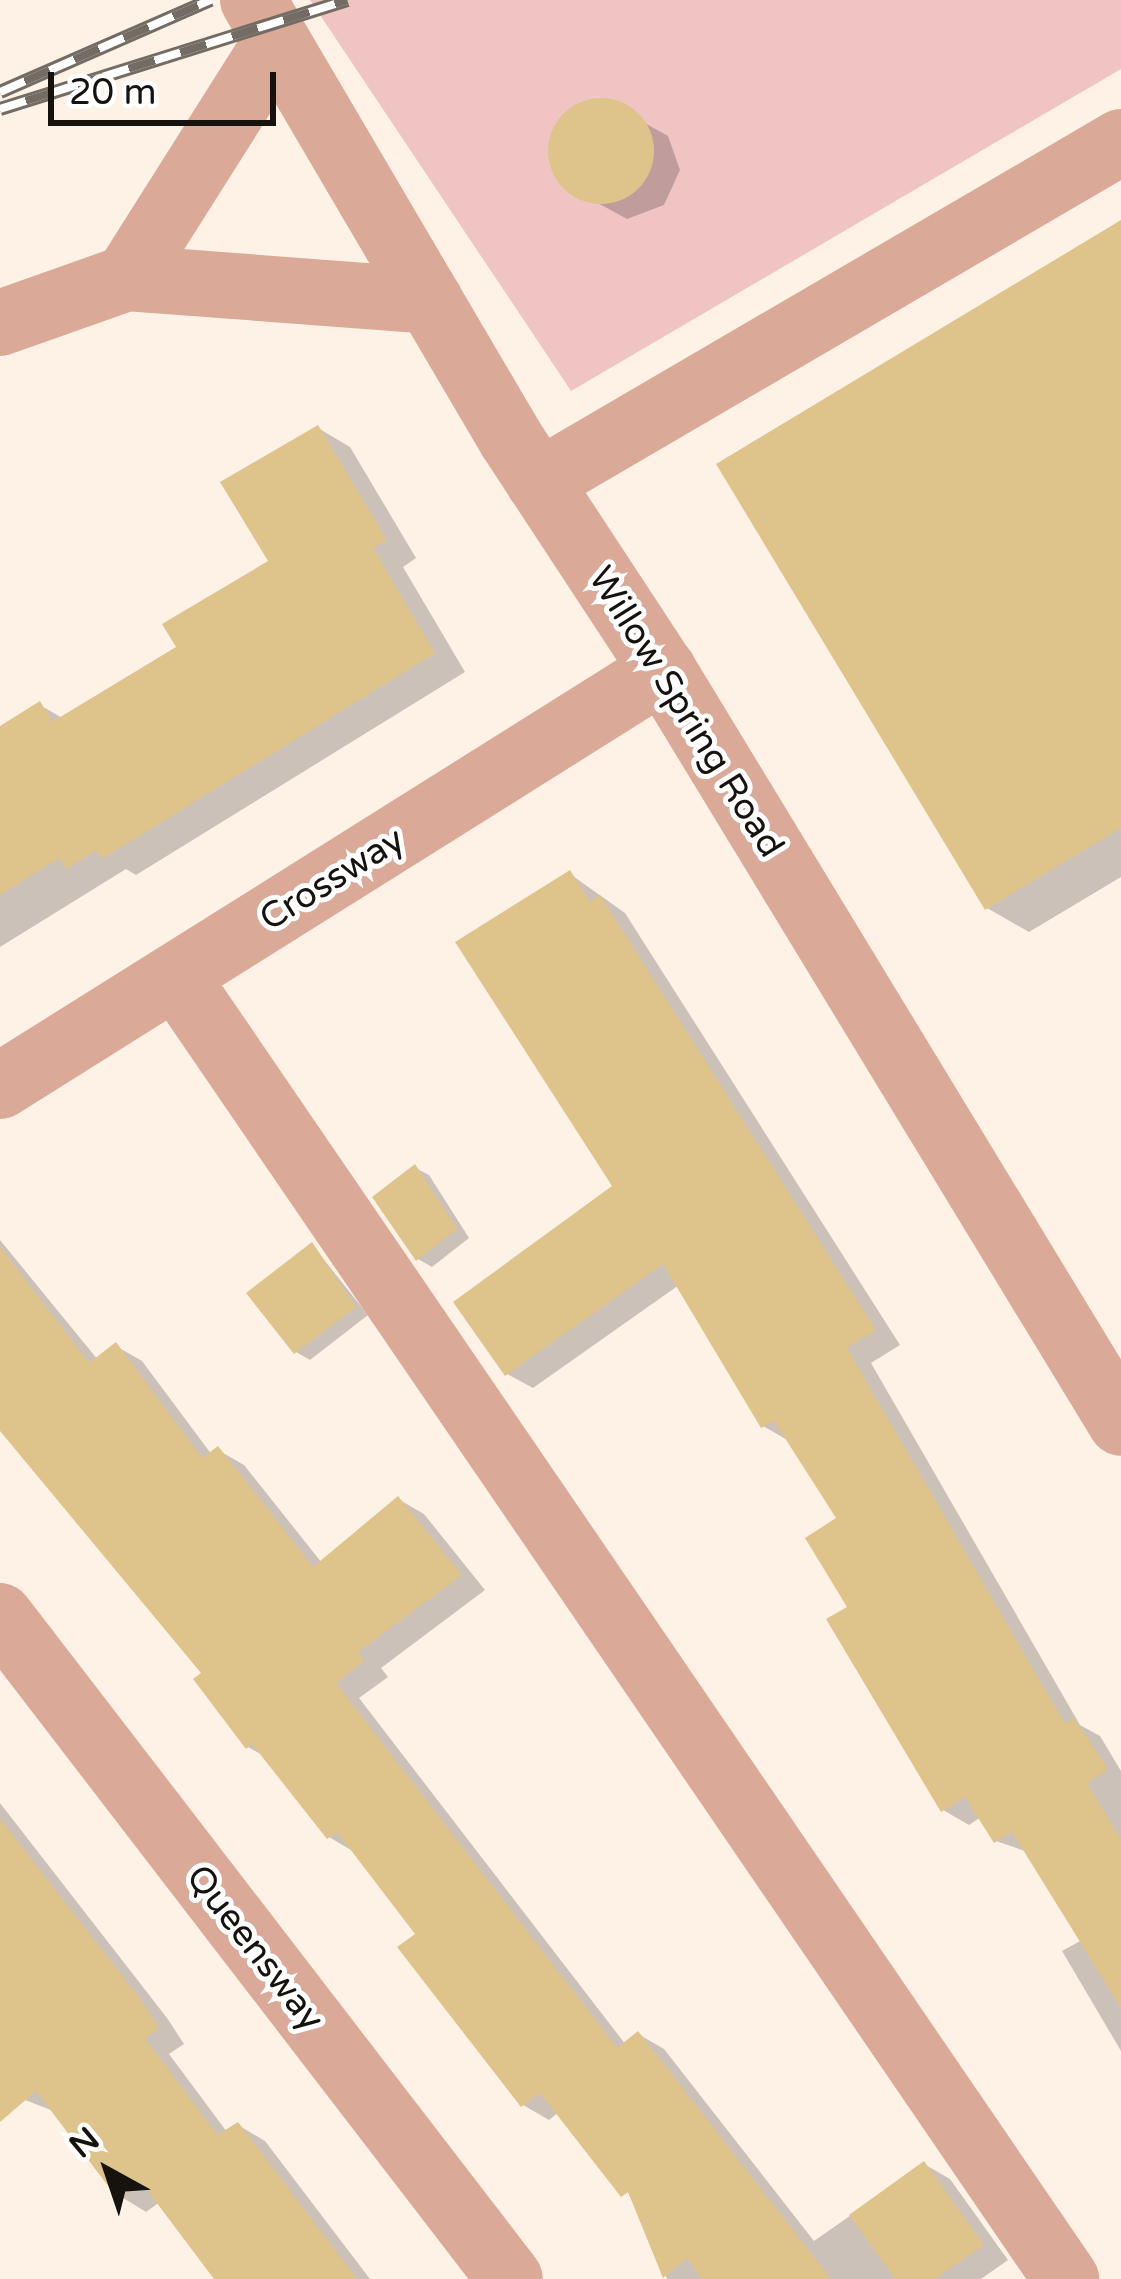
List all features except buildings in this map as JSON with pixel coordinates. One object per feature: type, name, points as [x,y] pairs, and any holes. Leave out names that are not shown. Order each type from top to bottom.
[{"type":"street","points":[[127,278],[265,21]]},
{"type":"street","name":"Willow Spring Road","points":[[265,21],[539,482],[663,670],[1121,1423]]},
{"type":"street","points":[[539,482],[1121,142]]},
{"type":"street","points":[[0,323],[127,278],[430,301]]},
{"type":"street","name":"Crossway","points":[[0,1086],[663,670]]},
{"type":"street","points":[[177,978],[1066,2279]]},
{"type":"street","name":"Queensway","points":[[0,1616],[510,2279]]},
{"type":"shaded area","points":[[310,0],[1121,0],[1121,69],[571,391]]},
{"type":"railway","points":[[0,92],[211,0]]},
{"type":"railway","points":[[0,109],[347,0]]}]
